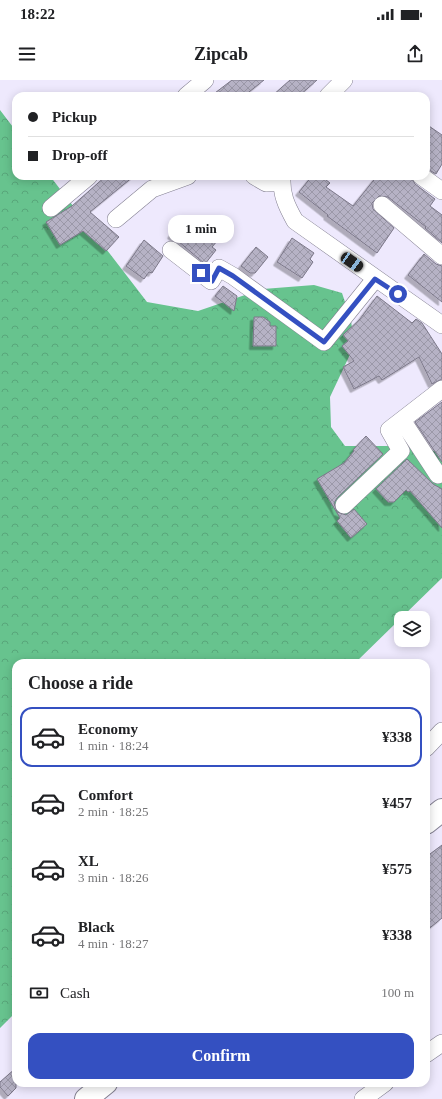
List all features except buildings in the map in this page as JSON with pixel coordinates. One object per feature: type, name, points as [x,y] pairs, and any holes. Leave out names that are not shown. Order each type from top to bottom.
[{"type":"main road","points":[[430,820],[442,810]]},
{"type":"street","points":[[191,92],[205,80]]},
{"type":"street","points":[[332,92],[344,80]]},
{"type":"street","points":[[51,208],[84,180]]},
{"type":"street","points":[[116,219],[152,189],[177,180]]},
{"type":"street","points":[[261,180],[266,183],[278,180]]},
{"type":"street","points":[[282,180],[282,191],[285,204],[295,221],[442,325]]},
{"type":"street","points":[[426,180],[442,191]]},
{"type":"street","points":[[382,205],[442,256]]},
{"type":"street","points":[[171,250],[212,281],[219,268],[233,276],[324,342],[375,279]]},
{"type":"street","points":[[344,505],[401,451],[389,430],[442,389]]},
{"type":"street","points":[[402,420],[438,475]]},
{"type":"street","points":[[430,744],[442,731]]},
{"type":"street","points":[[430,1051],[442,1043]]},
{"type":"street","points":[[363,1099],[380,1087]]},
{"type":"green space","points":[[0,110],[12,126],[12,180],[53,180],[147,302],[198,311],[263,289],[314,285],[342,293],[351,320],[354,346],[330,397],[331,427],[345,446],[401,446],[442,452],[442,578],[408,611],[394,611],[394,625],[359,659],[12,659],[12,1016],[0,1028]]},
{"type":"route","points":[[201,273],[212,281],[219,268],[233,276],[324,342],[375,279],[398,294]]}]
